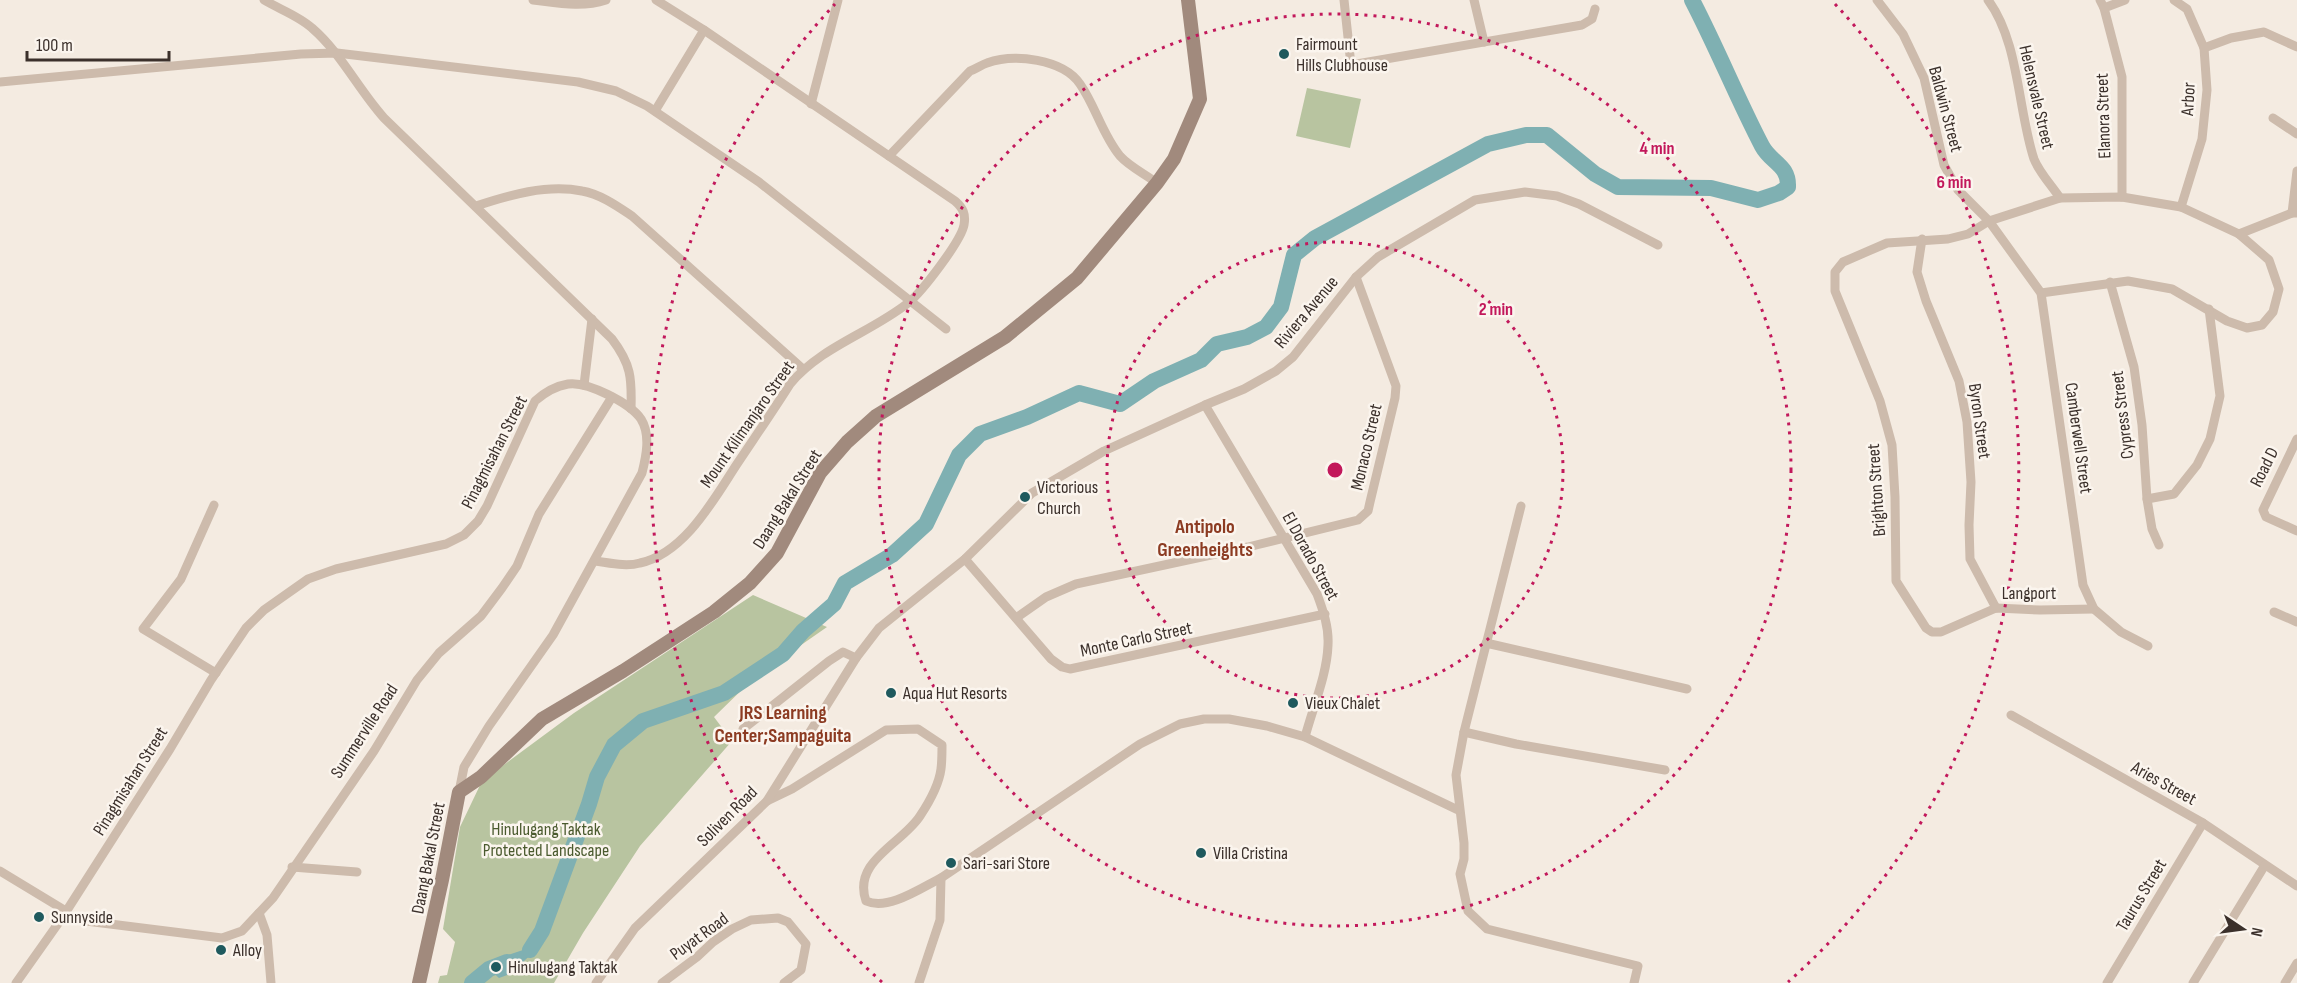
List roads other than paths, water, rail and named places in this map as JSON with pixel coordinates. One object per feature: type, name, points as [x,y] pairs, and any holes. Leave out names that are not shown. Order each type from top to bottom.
[{"type":"street","points":[[264,0],[310,26],[337,53],[357,84],[384,118],[612,339],[626,358],[632,381],[631,409]]},
{"type":"street","points":[[533,0],[573,5],[606,0]]},
{"type":"street","points":[[656,0],[705,30],[889,156],[970,71],[987,62],[1030,59],[1067,71],[1079,81],[1106,136],[1121,157],[1157,183]]},
{"type":"street","points":[[811,104],[838,0]]},
{"type":"street","name":"Daang Bakal Street","points":[[419,983],[459,792],[481,777],[542,719],[623,671],[714,612],[750,583],[777,553],[820,472],[847,442],[876,416],[1005,337],[1077,278],[1157,183],[1174,159],[1200,99],[1188,0]]},
{"type":"street","points":[[1344,0],[1351,65],[1582,25],[1592,20],[1595,9]]},
{"type":"street","points":[[1474,0],[1484,42]]},
{"type":"street","name":"Baldwin Street","points":[[1877,0],[1903,34],[1923,78],[1944,165],[1958,190],[1989,221]]},
{"type":"street","name":"Helensvale Street","points":[[1988,0],[1998,13],[2016,72],[2035,161],[2060,198]]},
{"type":"street","points":[[2102,4],[2125,0]]},
{"type":"street","name":"Arbor","points":[[2174,0],[2187,9],[2204,48],[2207,90],[2202,140],[2181,207]]},
{"type":"street","name":"Elanora Street","points":[[2102,4],[2122,77],[2122,197]]},
{"type":"street","points":[[655,111],[705,30]]},
{"type":"street","points":[[2204,48],[2231,38],[2264,32],[2297,47]]},
{"type":"street","points":[[0,82],[301,54],[337,53],[578,82],[616,91],[655,111],[759,182],[946,330]]},
{"type":"street","points":[[2273,118],[2297,134]]},
{"type":"street","name":"Mount Kilimanjaro Street","points":[[595,561],[630,565],[642,563],[655,558],[679,541],[709,508],[790,384],[803,369],[818,357],[910,302],[934,273],[961,235],[965,213],[955,201],[889,156]]},
{"type":"street","points":[[2240,234],[2294,213],[2297,171]]},
{"type":"street","points":[[476,206],[504,197],[558,188],[584,191],[607,200],[632,216],[803,369]]},
{"type":"street","name":"Riviera Avenue","points":[[965,559],[1032,493],[1104,451],[1244,389],[1276,372],[1293,357],[1356,277],[1378,257],[1475,200],[1525,192],[1557,196],[1579,204],[1658,245]]},
{"type":"street","points":[[1923,239],[1948,239],[1968,234],[1989,221],[2060,198],[2122,197],[2181,207],[2240,234],[2269,260],[2279,289],[2273,312],[2262,325],[2247,328],[2227,321],[2172,289],[2128,281],[2041,293]]},
{"type":"street","name":"Camberwell Street","points":[[1989,221],[2041,293],[2083,585],[2094,609],[2121,632],[2148,646]]},
{"type":"street","name":"Brighton Street","points":[[1923,239],[1887,243],[1843,262],[1836,272],[1835,291],[1880,400],[1892,445],[1896,581],[1926,628],[1932,632]]},
{"type":"street","name":"Byron Street","points":[[1923,239],[1917,272],[1926,301],[1959,381],[1967,422],[1971,482],[1970,559],[1996,608]]},
{"type":"street","name":"Monaco Street","points":[[1016,618],[1046,597],[1076,584],[1248,547],[1358,520],[1368,511],[1396,386],[1356,277]]},
{"type":"street","name":"Cypress Street","points":[[2110,282],[2134,367],[2142,425],[2147,499],[2152,529],[2159,545]]},
{"type":"street","points":[[2147,499],[2174,494],[2198,465],[2210,439],[2220,396],[2209,309]]},
{"type":"street","points":[[459,792],[464,767],[489,726],[553,635],[642,473],[647,452],[645,430],[641,419],[631,409],[612,397],[584,385],[592,319]]},
{"type":"street","name":"Pinagmisahan Street","points":[[16,983],[64,914],[246,627],[264,610],[308,579],[336,569],[446,544],[464,535],[478,521],[487,506],[536,401],[543,393],[568,384],[584,385]]},
{"type":"street","name":"Summerville Road","points":[[64,914],[222,938],[242,931],[273,898],[292,867],[374,751],[417,680],[439,652],[480,616],[518,566],[539,513],[612,397]]},
{"type":"street","name":"El Dorado Street","points":[[1204,405],[1317,594],[1325,614],[1328,644],[1322,677],[1305,737]]},
{"type":"street","name":"Road D","points":[[2297,439],[2263,510],[2266,517],[2297,531]]},
{"type":"street","points":[[214,505],[181,579],[142,629],[216,673]]},
{"type":"street","points":[[1521,506],[1464,732],[1456,775],[1458,810],[1464,843],[1464,859],[1460,874],[1468,911],[1487,929],[1638,966],[1634,983]]},
{"type":"street","name":"Monte Carlo Street","points":[[965,559],[1051,659],[1062,667],[1070,669],[1325,614]]},
{"type":"street","name":"Soliven Road","points":[[596,983],[635,928],[767,801],[856,658],[879,628],[965,559]]},
{"type":"street","name":"Langport","points":[[1932,632],[1941,632],[1996,608],[2094,609]]},
{"type":"street","points":[[2274,612],[2297,622]]},
{"type":"street","points":[[1486,643],[1687,689]]},
{"type":"street","points":[[743,729],[843,652],[856,658]]},
{"type":"street","name":"Aries Street","points":[[2011,716],[2203,823],[2297,886]]},
{"type":"street","points":[[767,801],[792,789],[886,730],[918,729],[942,745],[941,771],[919,818],[876,859],[864,877],[862,889],[866,901],[874,905],[883,904],[916,891],[941,878],[1140,744],[1180,724],[1204,719],[1229,719],[1267,726],[1305,737],[1458,810]]},
{"type":"street","points":[[1464,732],[1516,744],[1665,770]]},
{"type":"street","name":"Taurus Street","points":[[2108,983],[2203,823]]},
{"type":"street","points":[[2193,983],[2265,865]]},
{"type":"street","points":[[292,867],[357,872]]},
{"type":"street","points":[[0,871],[64,914]]},
{"type":"street","points":[[919,983],[940,920],[941,878]]},
{"type":"street","points":[[259,913],[267,935],[271,983]]},
{"type":"street","name":"Puyat Road","points":[[662,983],[732,929],[751,920],[778,918],[789,922],[806,944],[801,970],[784,983]]},
{"type":"street","points":[[2285,983],[2297,963]]},
{"type":"water","points":[[542,931],[538,948],[510,974],[499,978],[489,969],[487,962],[523,950]]},
{"type":"waterway","points":[[530,950],[542,931],[597,777],[614,745],[643,721],[724,693],[783,654],[803,631],[834,604],[845,583],[892,555],[926,524],[959,455],[980,434],[1027,417],[1079,393],[1120,404],[1154,381],[1201,360],[1217,344],[1247,337],[1266,327],[1281,307],[1294,255],[1315,238],[1488,144],[1526,135],[1547,135],[1595,174],[1618,187],[1711,188],[1758,200],[1779,193],[1788,187],[1788,180],[1783,169],[1762,146],[1692,0]]},
{"type":"waterway","points":[[472,983],[489,969],[507,962]]},
{"type":"place","name":"Fairmount Hills Clubhouse","points":[[1284,54]]},
{"type":"place","name":"Victorious Church","points":[[1025,497]]},
{"type":"place","name":"Aqua Hut Resorts","points":[[891,693]]},
{"type":"place","name":"Vieux Chalet","points":[[1293,703]]},
{"type":"place","name":"Villa Cristina","points":[[1201,853]]},
{"type":"place","name":"Sari-sari Store","points":[[951,863]]},
{"type":"place","name":"Sunnyside","points":[[39,917]]},
{"type":"place","name":"Alloy","points":[[221,950]]},
{"type":"place","name":"Hinulugang Taktak","points":[[496,967]]},
{"type":"district","name":"Antipolo Greenheights","points":[[1205,538]]},
{"type":"district","name":"JRS Learning Center;Sampaguita","points":[[783,724]]},
{"type":"park label","name":"Hinulugang Taktak Protected Landscape","points":[[546,839]]}]
